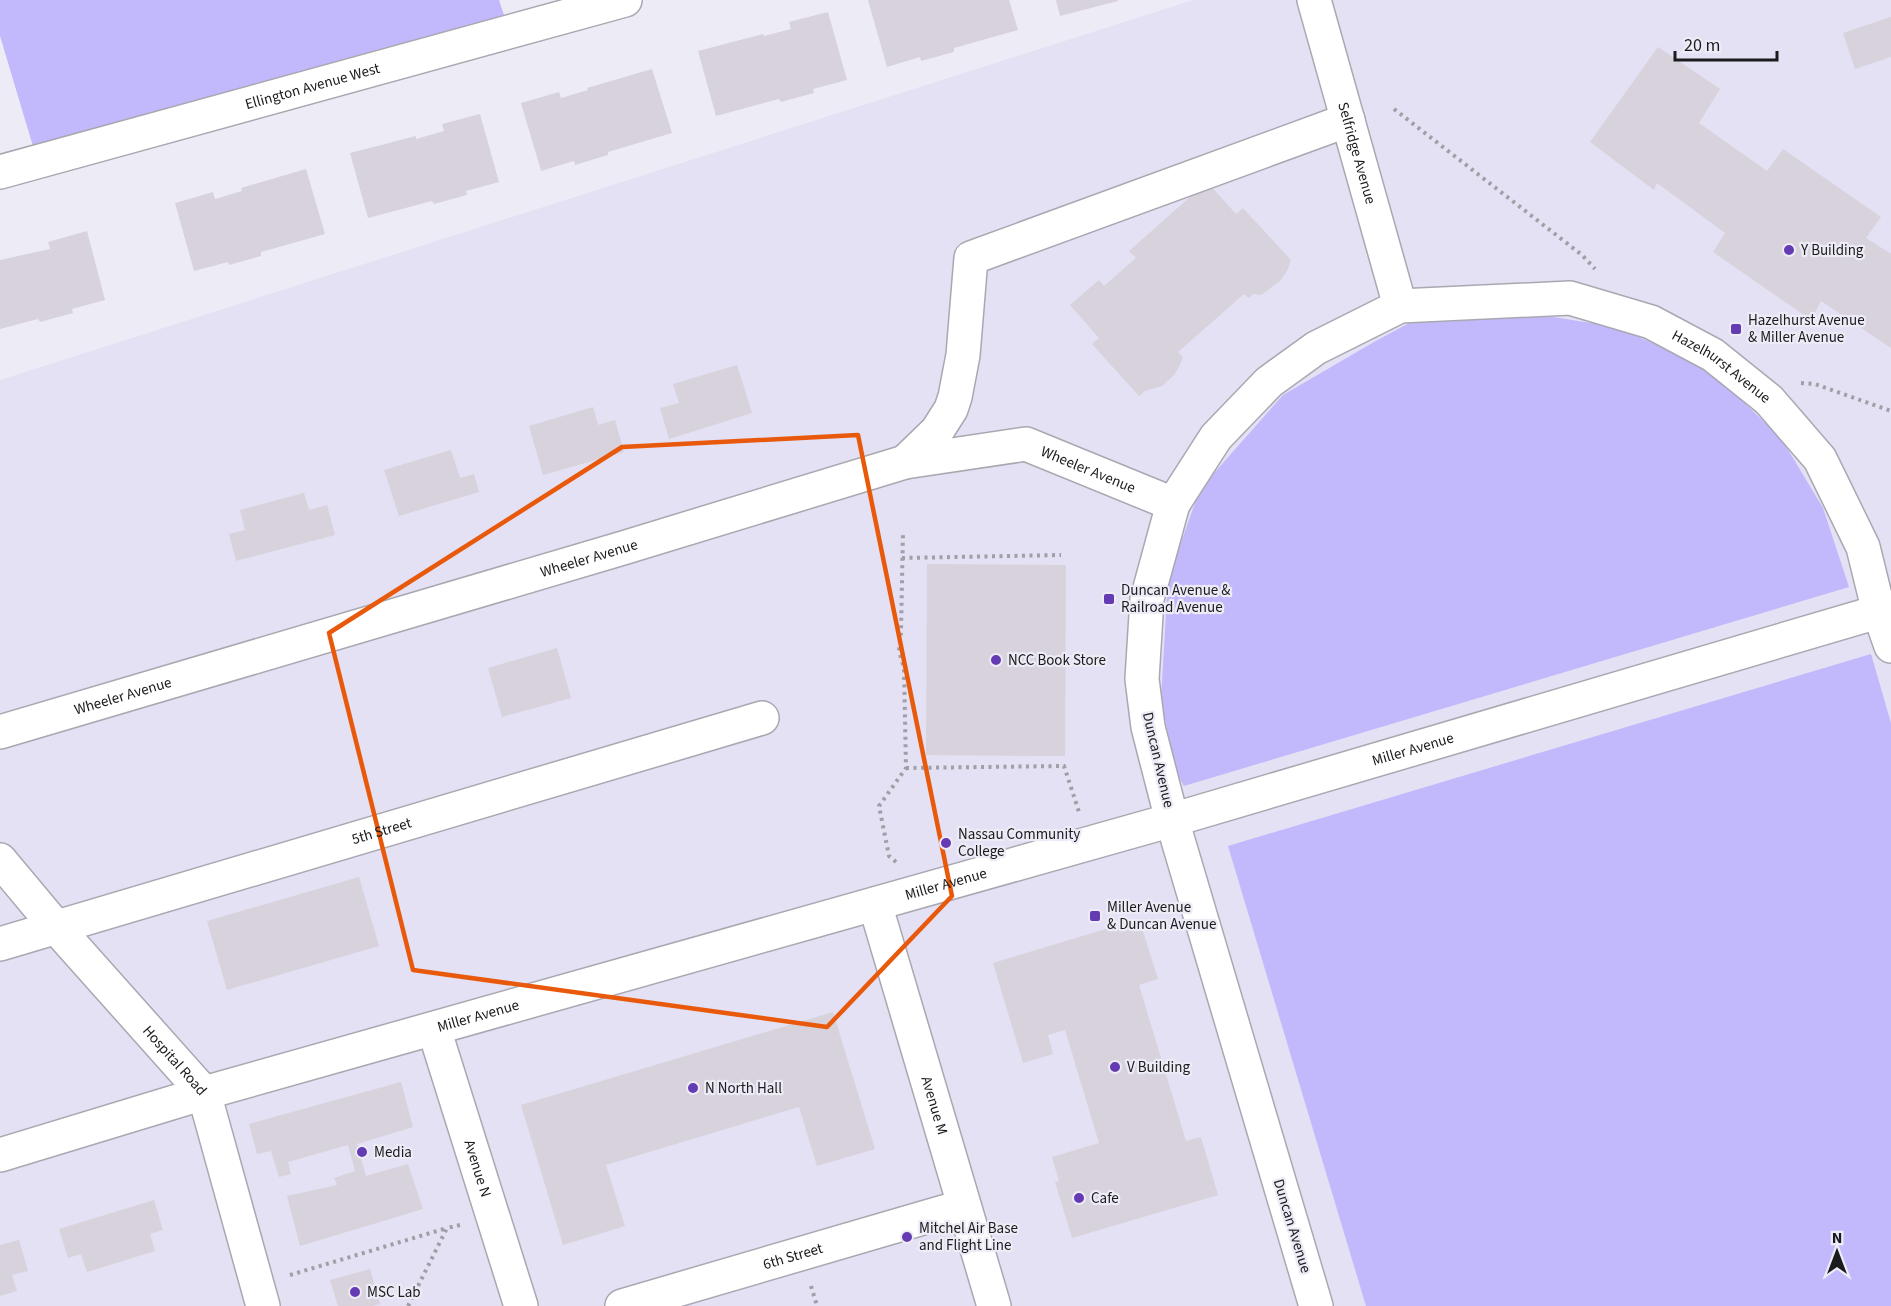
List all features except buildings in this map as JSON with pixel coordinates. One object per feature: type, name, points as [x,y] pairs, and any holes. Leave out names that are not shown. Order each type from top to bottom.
[{"type":"street","name":"Ellington Avenue West","points":[[0,172],[626,0]]},
{"type":"street","name":"Selfridge Avenue","points":[[1314,0],[1400,306]]},
{"type":"street","points":[[905,462],[937,431],[951,409],[955,397],[963,355],[971,258],[1348,120]]},
{"type":"street","name":"Hazelhurst Avenue","points":[[1400,306],[1570,298],[1651,322],[1713,355],[1769,400],[1820,459],[1863,547],[1885,610],[1891,646]]},
{"type":"street","name":"Duncan Avenue","points":[[1316,1306],[1172,820],[1148,727],[1142,679],[1147,599],[1173,504],[1216,437],[1269,382],[1316,348],[1400,306]]},
{"type":"street","name":"Wheeler Avenue","points":[[0,732],[905,462],[1026,444],[1173,504]]},
{"type":"street","name":"Miller Avenue","points":[[0,1155],[204,1093],[1172,820],[1885,610]]},
{"type":"street","name":"5th Street","points":[[0,944],[762,718]]},
{"type":"street","name":"Hospital Road","points":[[0,860],[56,927],[204,1093],[263,1306]]},
{"type":"street","name":"Avenue M","points":[[875,904],[994,1306]]},
{"type":"street","name":"Avenue N","points":[[434,1029],[521,1306]]},
{"type":"street","name":"6th Street","points":[[622,1306],[964,1206]]},
{"type":"path","points":[[1394,109],[1582,255],[1601,275]]},
{"type":"path","points":[[1794,383],[1815,384],[1891,411]]},
{"type":"path","points":[[900,865],[889,856],[879,806],[906,768],[904,668],[899,651],[903,531]]},
{"type":"path","points":[[902,558],[1061,555]]},
{"type":"path","points":[[906,768],[1064,766],[1080,817]]},
{"type":"path","points":[[285,1276],[466,1223]]},
{"type":"path","points":[[408,1306],[447,1228]]},
{"type":"highlighted area","points":[[858,435],[952,896],[827,1027],[413,970],[329,633],[622,447]]},
{"type":"shaded area","points":[[0,0],[499,0],[504,15],[35,153],[0,36]]},
{"type":"shaded area","name":"Nassau Community College","points":[[1193,0],[1891,0],[1891,1306],[0,1306],[0,380]]},
{"type":"shaded area","points":[[1515,311],[1617,327],[1709,369],[1781,438],[1823,508],[1849,587],[1184,786],[1175,770],[1161,699],[1168,579],[1200,489],[1283,395],[1374,342],[1413,321]]},
{"type":"shaded area","points":[[1871,654],[1891,723],[1891,1306],[1366,1306],[1228,846]]},
{"type":"place","name":"Y Building","points":[[1789,250]]},
{"type":"place","name":"Hazelhurst Avenue & Miller Avenue","points":[[1736,329]]},
{"type":"place","name":"Duncan Avenue & Railroad Avenue","points":[[1109,599]]},
{"type":"place","name":"NCC Book Store","points":[[996,660]]},
{"type":"place","name":"Nassau Community College","points":[[946,843]]},
{"type":"place","name":"Miller Avenue & Duncan Avenue","points":[[1095,916]]},
{"type":"place","name":"V Building","points":[[1115,1067]]},
{"type":"place","name":"N North Hall","points":[[693,1088]]},
{"type":"place","name":"Media","points":[[362,1152]]},
{"type":"place","name":"Cafe","points":[[1079,1198]]},
{"type":"place","name":"Mitchel Air Base and Flight Line","points":[[907,1237]]},
{"type":"place","name":"MSC Lab","points":[[355,1292]]}]
